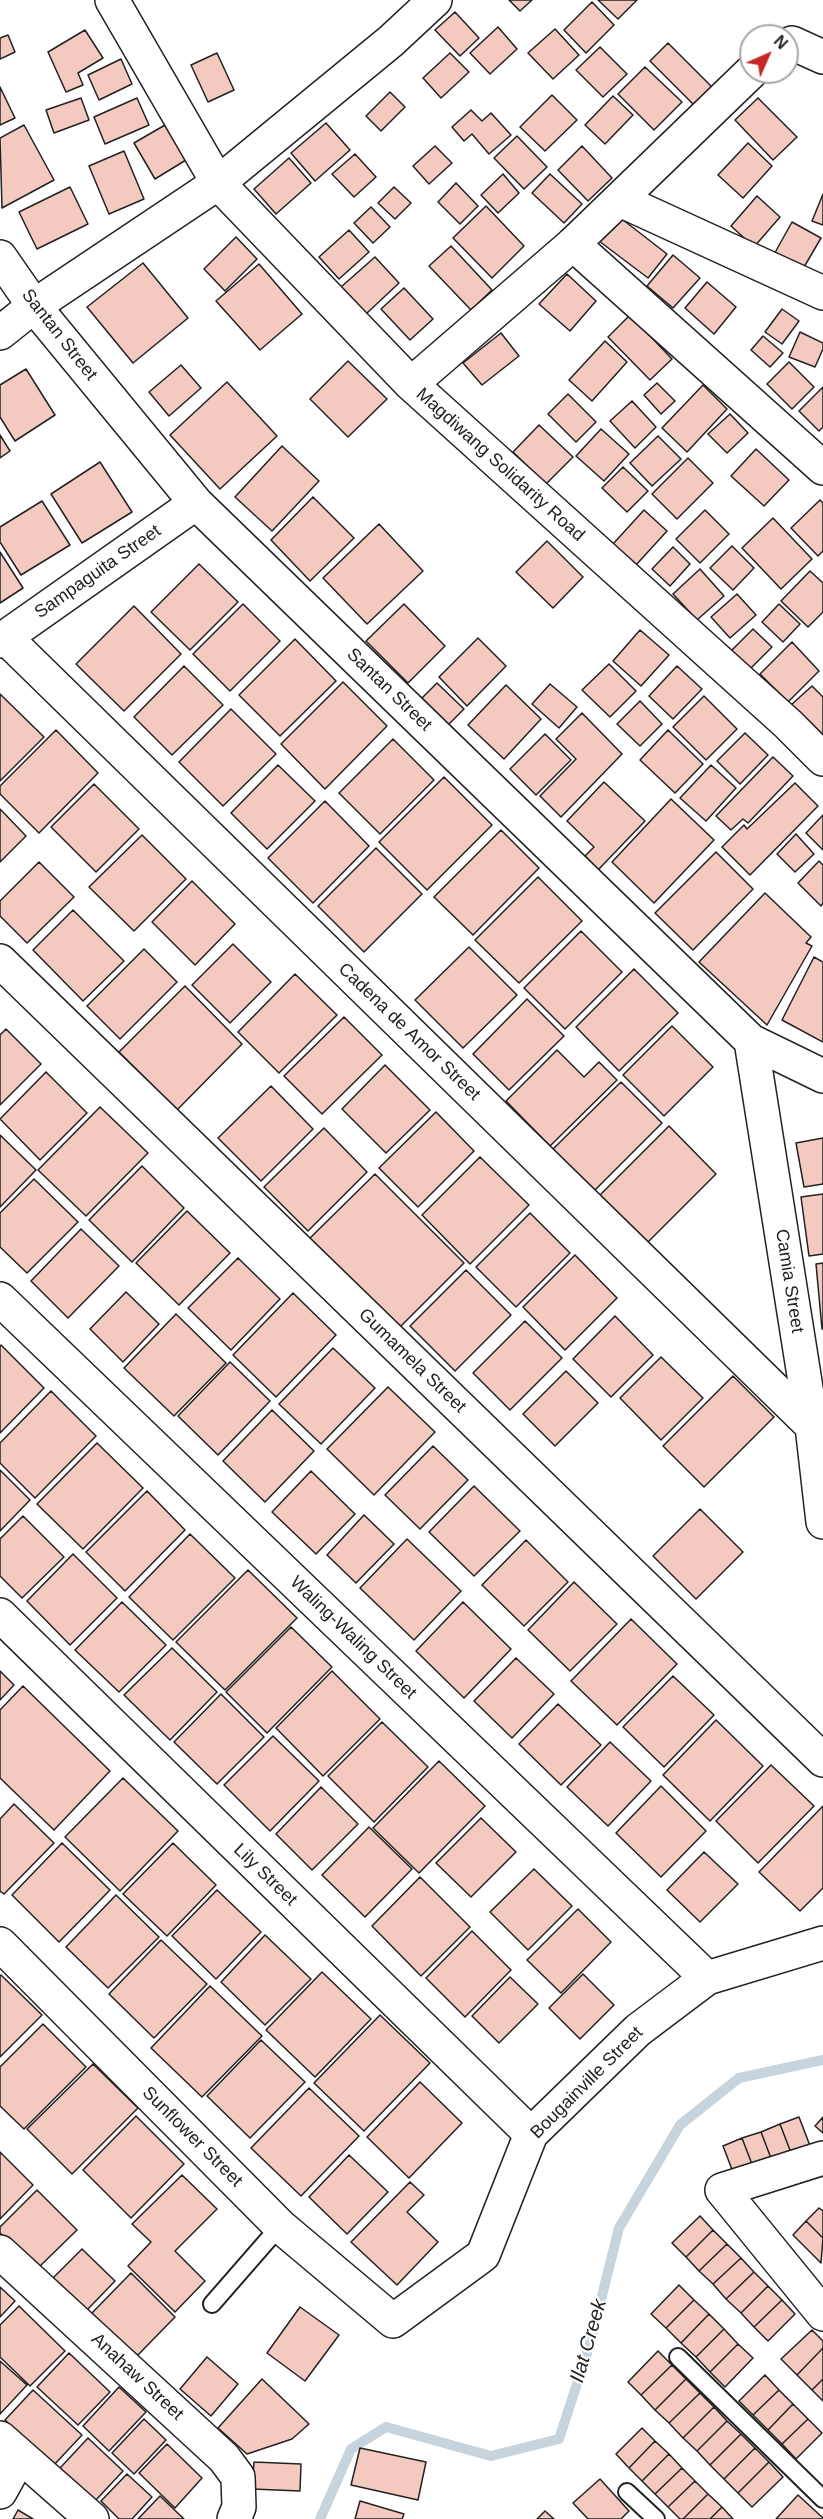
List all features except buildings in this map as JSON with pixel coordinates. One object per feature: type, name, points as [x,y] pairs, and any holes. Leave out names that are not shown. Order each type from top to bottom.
[{"type":"street","points":[[112,0],[218,183],[411,384]]},
{"type":"street","points":[[0,333],[34,306],[218,183],[391,41],[435,0]]},
{"type":"street","points":[[799,46],[823,57]]},
{"type":"street","name":"Magdiwang Solidarity Road","points":[[739,84],[573,244],[411,384],[788,724],[823,759]]},
{"type":"street","points":[[620,200],[823,293]]},
{"type":"street","points":[[573,244],[823,468]]},
{"type":"street","name":"Santan Street","points":[[0,256],[34,306],[196,503],[752,1041],[823,1076]]},
{"type":"street","name":"Sampaguita Street","points":[[3,640],[196,503]]},
{"type":"street","name":"Cadena de Amor Street","points":[[3,640],[812,1426]]},
{"type":"street","name":"Gumamela Street","points":[[0,961],[823,1760]]},
{"type":"street","name":"Camia Street","points":[[752,1041],[812,1426],[823,1522]]},
{"type":"street","name":"Waling-Waling Street","points":[[0,1299],[707,1978]]},
{"type":"street","name":"Lily Street","points":[[0,1615],[531,2134]]},
{"type":"street","name":"Bougainville Street","points":[[393,2321],[483,2255],[531,2134],[638,2030],[707,1978],[823,1943]]},
{"type":"street","name":"Sunflower Street","points":[[0,1944],[280,2226],[393,2321]]},
{"type":"street","points":[[823,2158],[722,2190],[823,2314]]},
{"type":"street","name":"Anahaw Street","points":[[0,2252],[224,2458],[238,2477],[238,2507],[234,2519]]},
{"type":"street","points":[[0,2492],[10,2447],[92,2519]]},
{"type":"lane","points":[[212,2304],[280,2226]]},
{"type":"lane","points":[[678,2357],[823,2499]]},
{"type":"lane","points":[[627,2492],[656,2519]]},
{"type":"waterway","name":"Ilat Creek","points":[[320,2519],[351,2449],[386,2427],[491,2456],[559,2439],[589,2347],[619,2228],[680,2125],[739,2078],[823,2060]]}]
